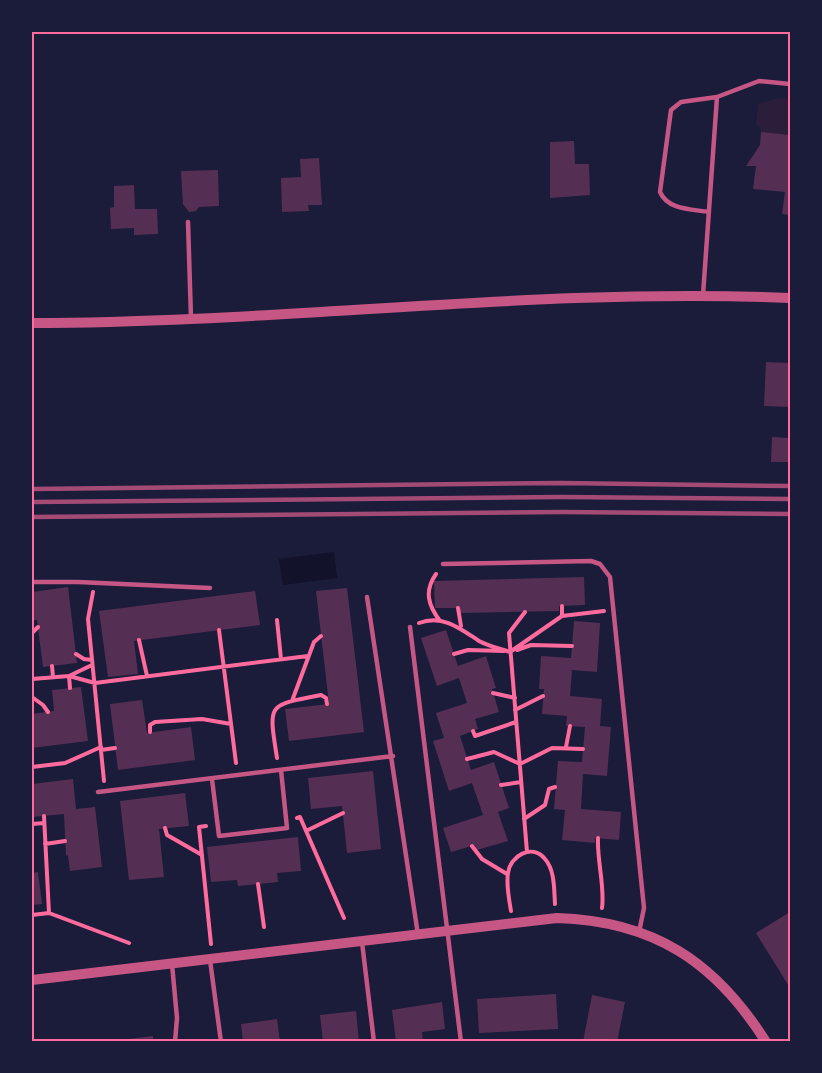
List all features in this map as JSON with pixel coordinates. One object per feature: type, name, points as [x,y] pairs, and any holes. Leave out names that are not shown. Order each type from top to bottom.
[{"type":"street","points":[[32,323],[190,318],[624,296],[703,295],[790,298]]},
{"type":"street","points":[[32,980],[556,918],[600,921],[639,932],[676,949],[702,966],[743,1007],[766,1041]]},
{"type":"lane","points":[[709,212],[672,206],[660,192],[671,110],[681,102],[717,98],[759,81],[790,84]]},
{"type":"lane","points":[[703,295],[717,98]]},
{"type":"lane","points":[[188,222],[190,318]]},
{"type":"lane","points":[[444,564],[591,561],[600,564],[610,577],[644,908],[639,932]]},
{"type":"lane","points":[[32,582],[93,582],[210,588]]},
{"type":"lane","points":[[367,597],[393,756],[418,935]]},
{"type":"lane","points":[[410,627],[461,1041]]},
{"type":"lane","points":[[98,792],[393,756]]},
{"type":"lane","points":[[212,779],[219,836],[287,828],[280,770]]},
{"type":"lane","points":[[362,942],[374,1041]]},
{"type":"lane","points":[[210,960],[221,1041]]},
{"type":"lane","points":[[172,964],[177,1018],[175,1041]]},
{"type":"path","points":[[441,621],[429,601],[429,589],[444,564]]},
{"type":"path","points":[[93,582],[88,619],[105,791]]},
{"type":"path","points":[[562,606],[562,616]]},
{"type":"path","points":[[458,608],[462,627]]},
{"type":"path","points":[[510,652],[562,616],[613,610]]},
{"type":"path","points":[[525,612],[509,633],[527,852]]},
{"type":"path","points":[[277,620],[281,659]]},
{"type":"path","points":[[410,627],[422,621],[441,621],[462,627],[480,642],[510,652]]},
{"type":"path","points":[[32,633],[38,627]]},
{"type":"path","points":[[219,630],[238,776]]},
{"type":"path","points":[[291,701],[314,642],[321,636]]},
{"type":"path","points":[[139,640],[147,676]]},
{"type":"path","points":[[454,654],[468,650],[510,652],[531,645],[572,646]]},
{"type":"path","points":[[76,654],[92,662]]},
{"type":"path","points":[[32,679],[69,676],[94,682],[309,656]]},
{"type":"path","points":[[69,676],[92,662]]},
{"type":"path","points":[[52,666],[53,677]]},
{"type":"path","points":[[69,676],[70,688]]},
{"type":"path","points":[[493,693],[515,699]]},
{"type":"path","points":[[280,770],[272,716],[280,704],[321,695],[326,698],[327,704]]},
{"type":"path","points":[[515,710],[543,696]]},
{"type":"path","points":[[32,697],[48,712]]},
{"type":"path","points":[[150,732],[150,725],[155,722],[202,719],[231,724]]},
{"type":"path","points":[[474,731],[475,736],[516,722]]},
{"type":"path","points":[[566,747],[570,726]]},
{"type":"path","points":[[520,764],[539,753],[566,747],[583,750]]},
{"type":"path","points":[[32,767],[65,763],[101,748],[115,748]]},
{"type":"path","points":[[467,759],[494,752],[520,764]]},
{"type":"path","points":[[501,785],[521,782]]},
{"type":"path","points":[[524,819],[545,805],[549,789],[555,787]]},
{"type":"path","points":[[306,831],[343,813]]},
{"type":"path","points":[[44,816],[49,913]]},
{"type":"path","points":[[286,819],[300,818],[344,918]]},
{"type":"path","points":[[32,824],[44,823]]},
{"type":"path","points":[[210,960],[211,941],[199,827],[218,824]]},
{"type":"path","points":[[165,828],[167,836],[202,856]]},
{"type":"path","points":[[598,838],[597,865],[603,897],[600,921]]},
{"type":"path","points":[[45,844],[64,841]]},
{"type":"path","points":[[472,846],[482,859],[507,874]]},
{"type":"path","points":[[512,924],[507,874],[516,856],[527,852],[537,852],[545,858],[550,868],[556,918]]},
{"type":"path","points":[[258,884],[264,927]]},
{"type":"path","points":[[32,915],[49,913],[129,943]]},
{"type":"shaded area","points":[[778,98],[790,99],[790,135],[761,132],[759,125],[756,125],[758,104]]},
{"type":"shaded area","points":[[334,552],[337,578],[283,585],[279,559]]},
{"type":"building","points":[[761,132],[790,135],[790,215],[782,214],[785,192],[753,189],[756,166],[746,166],[760,145]]},
{"type":"building","points":[[574,141],[575,164],[589,164],[590,195],[550,198],[550,142]]},
{"type":"building","points":[[319,158],[322,205],[308,205],[309,211],[282,212],[281,178],[301,177],[300,159]]},
{"type":"building","points":[[218,170],[219,206],[199,207],[196,211],[189,212],[183,204],[181,171]]},
{"type":"building","points":[[134,185],[135,209],[157,209],[158,234],[134,235],[134,228],[111,229],[110,208],[114,207],[114,186]]},
{"type":"building","points":[[766,362],[790,363],[790,407],[764,406]]},
{"type":"building","points":[[772,437],[790,438],[790,462],[771,462]]},
{"type":"building","points":[[584,577],[585,605],[559,606],[559,611],[460,613],[460,608],[435,608],[434,581]]},
{"type":"building","points":[[68,587],[77,663],[43,667],[37,620],[32,620],[32,592]]},
{"type":"building","points":[[347,588],[364,732],[289,741],[285,709],[329,704],[316,591]]},
{"type":"building","points":[[255,591],[260,625],[134,641],[138,674],[108,677],[99,611]]},
{"type":"building","points":[[574,621],[600,623],[597,672],[572,670],[570,696],[602,699],[600,726],[611,727],[607,776],[583,774],[581,809],[621,812],[619,840],[595,838],[595,843],[562,840],[565,810],[554,809],[558,761],[582,762],[585,727],[566,726],[567,716],[542,714],[544,689],[539,689],[541,656],[571,658]]},
{"type":"building","points":[[446,630],[458,666],[486,656],[496,688],[492,689],[499,712],[475,719],[478,729],[460,736],[471,770],[494,762],[509,808],[498,812],[508,841],[477,850],[475,845],[451,852],[443,828],[483,815],[472,783],[449,791],[433,741],[444,738],[436,713],[467,703],[459,678],[437,686],[421,638]]},
{"type":"building","points":[[81,687],[88,741],[32,748],[32,714],[54,711],[52,690]]},
{"type":"building","points":[[142,700],[147,733],[191,727],[195,760],[118,770],[110,704]]},
{"type":"building","points":[[373,771],[381,849],[347,853],[342,806],[311,809],[308,778]]},
{"type":"building","points":[[73,779],[76,809],[95,807],[102,867],[70,871],[68,855],[66,856],[64,814],[32,817],[32,784]]},
{"type":"building","points":[[185,793],[189,826],[159,829],[164,877],[129,880],[120,801]]},
{"type":"building","points":[[298,837],[301,871],[277,873],[278,882],[238,886],[237,880],[211,882],[207,847]]},
{"type":"building","points":[[38,872],[42,904],[32,905],[32,873]]},
{"type":"building","points":[[790,912],[790,988],[756,933]]},
{"type":"building","points":[[556,994],[558,1029],[479,1033],[477,999]]},
{"type":"building","points":[[592,995],[625,1002],[617,1042],[583,1042]]},
{"type":"building","points":[[442,1002],[445,1029],[422,1032],[423,1042],[396,1042],[392,1010]]},
{"type":"building","points":[[356,1011],[359,1042],[323,1042],[320,1015]]},
{"type":"building","points":[[277,1019],[280,1042],[243,1042],[241,1024]]},
{"type":"building","points":[[153,1036],[153,1042],[121,1042],[121,1040]]},
{"type":"railway","points":[[32,489],[561,483],[790,486]]},
{"type":"railway","points":[[32,502],[561,497],[790,499]]},
{"type":"railway","points":[[32,517],[561,512],[790,514]]}]
